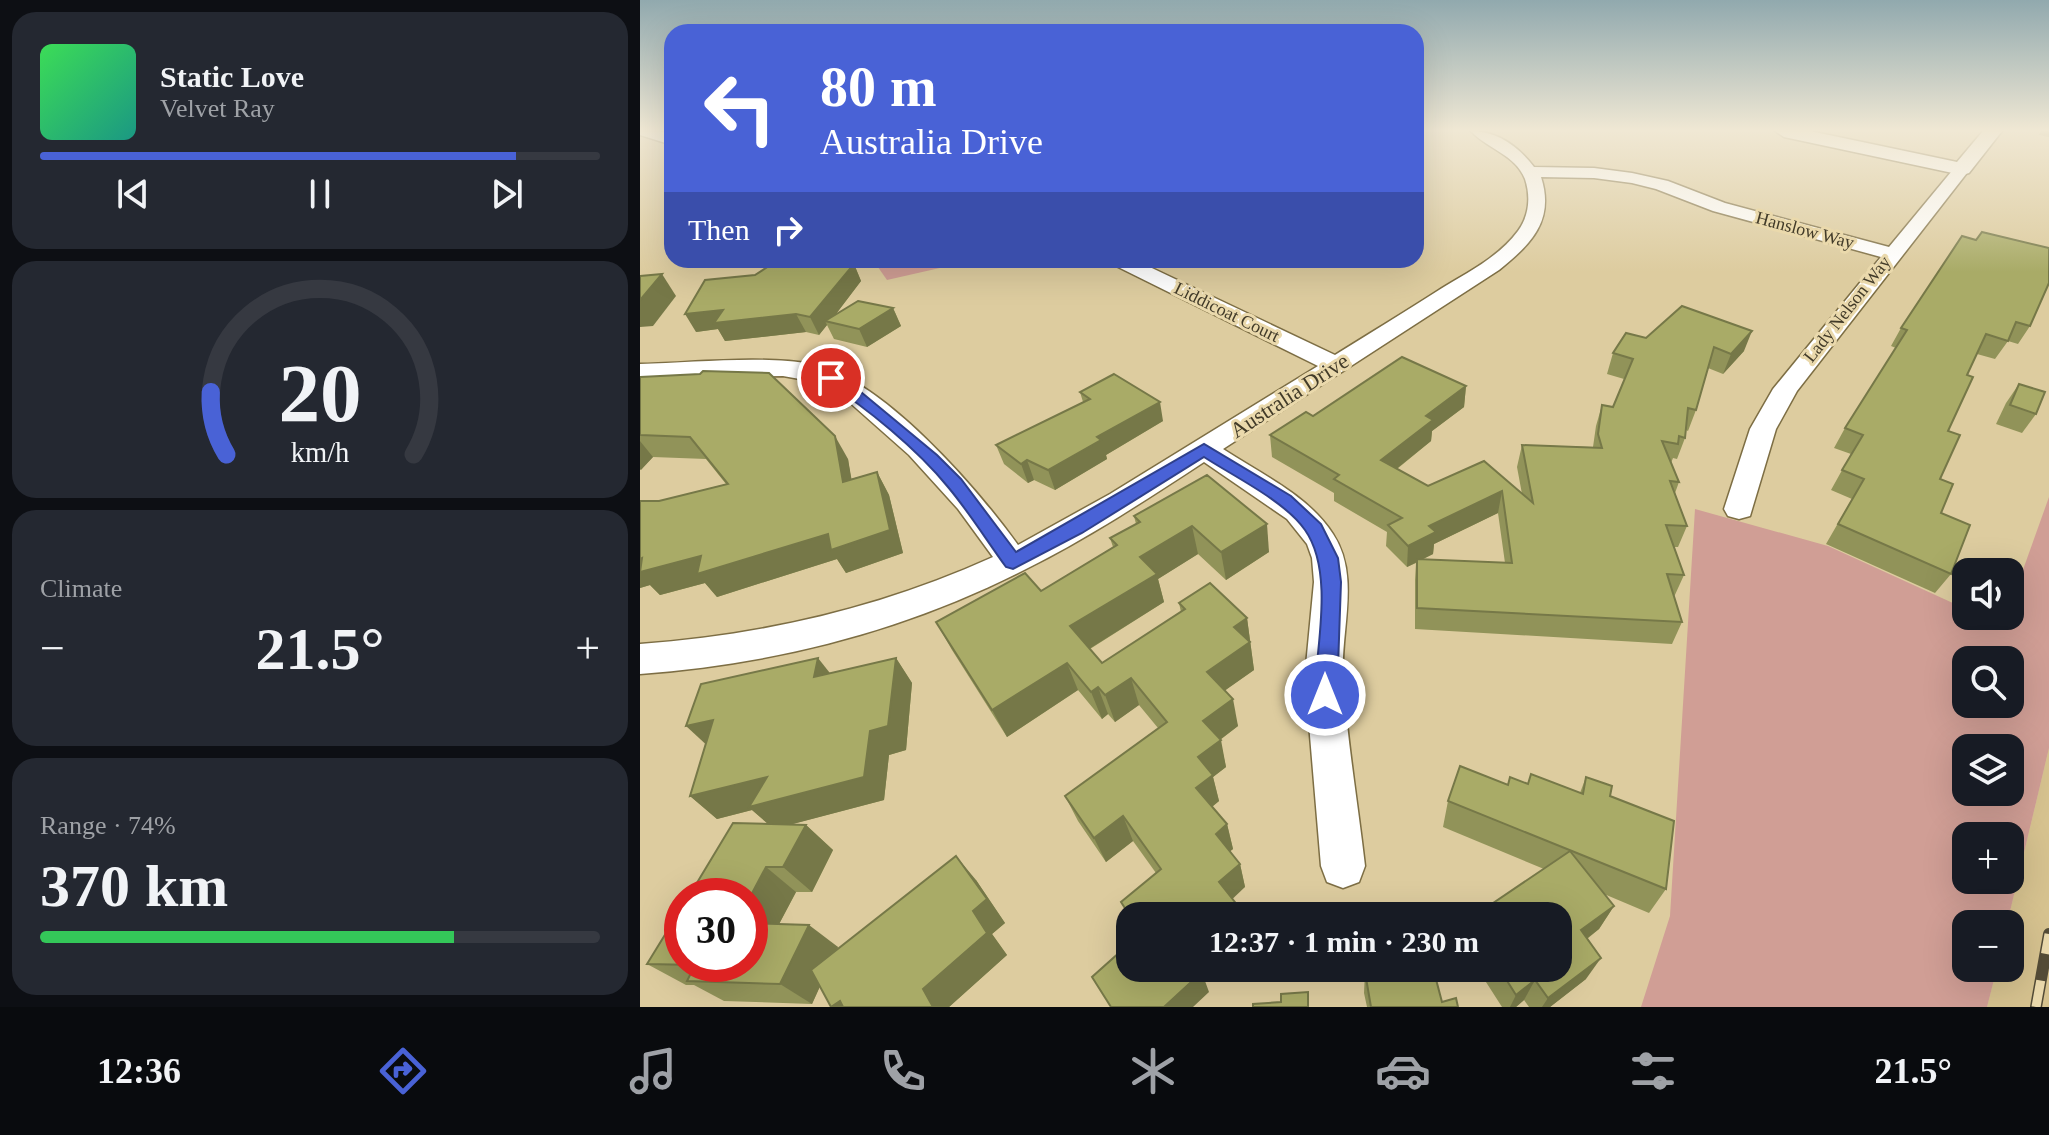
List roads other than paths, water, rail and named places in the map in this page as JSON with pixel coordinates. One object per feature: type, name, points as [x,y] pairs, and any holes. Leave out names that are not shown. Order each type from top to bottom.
[{"type":"street","name":"Australia Drive","points":[[640,659],[735,649],[835,629],[931,598],[1013,562],[1075,529],[1492,266],[1518,244],[1533,225],[1539,207],[1538,187],[1534,178]]},
{"type":"street","name":"Hanslow Way","points":[[1627,178],[1647,181],[1719,207],[1892,254]]},
{"type":"street","name":"Lady Nelson Way","points":[[1739,509],[1755,451],[1773,411],[1803,365],[1955,178]]},
{"type":"street","name":"Liddicoat Court","points":[[1136,268],[1336,365]]},
{"type":"street","points":[[640,371],[776,369],[816,373],[831,378],[850,390],[955,483],[1013,562]]},
{"type":"street","points":[[1204,449],[1298,512],[1311,524],[1328,558],[1331,582],[1324,676],[1343,866]]},
{"type":"railway","points":[[2036,1007],[2049,934]]}]
